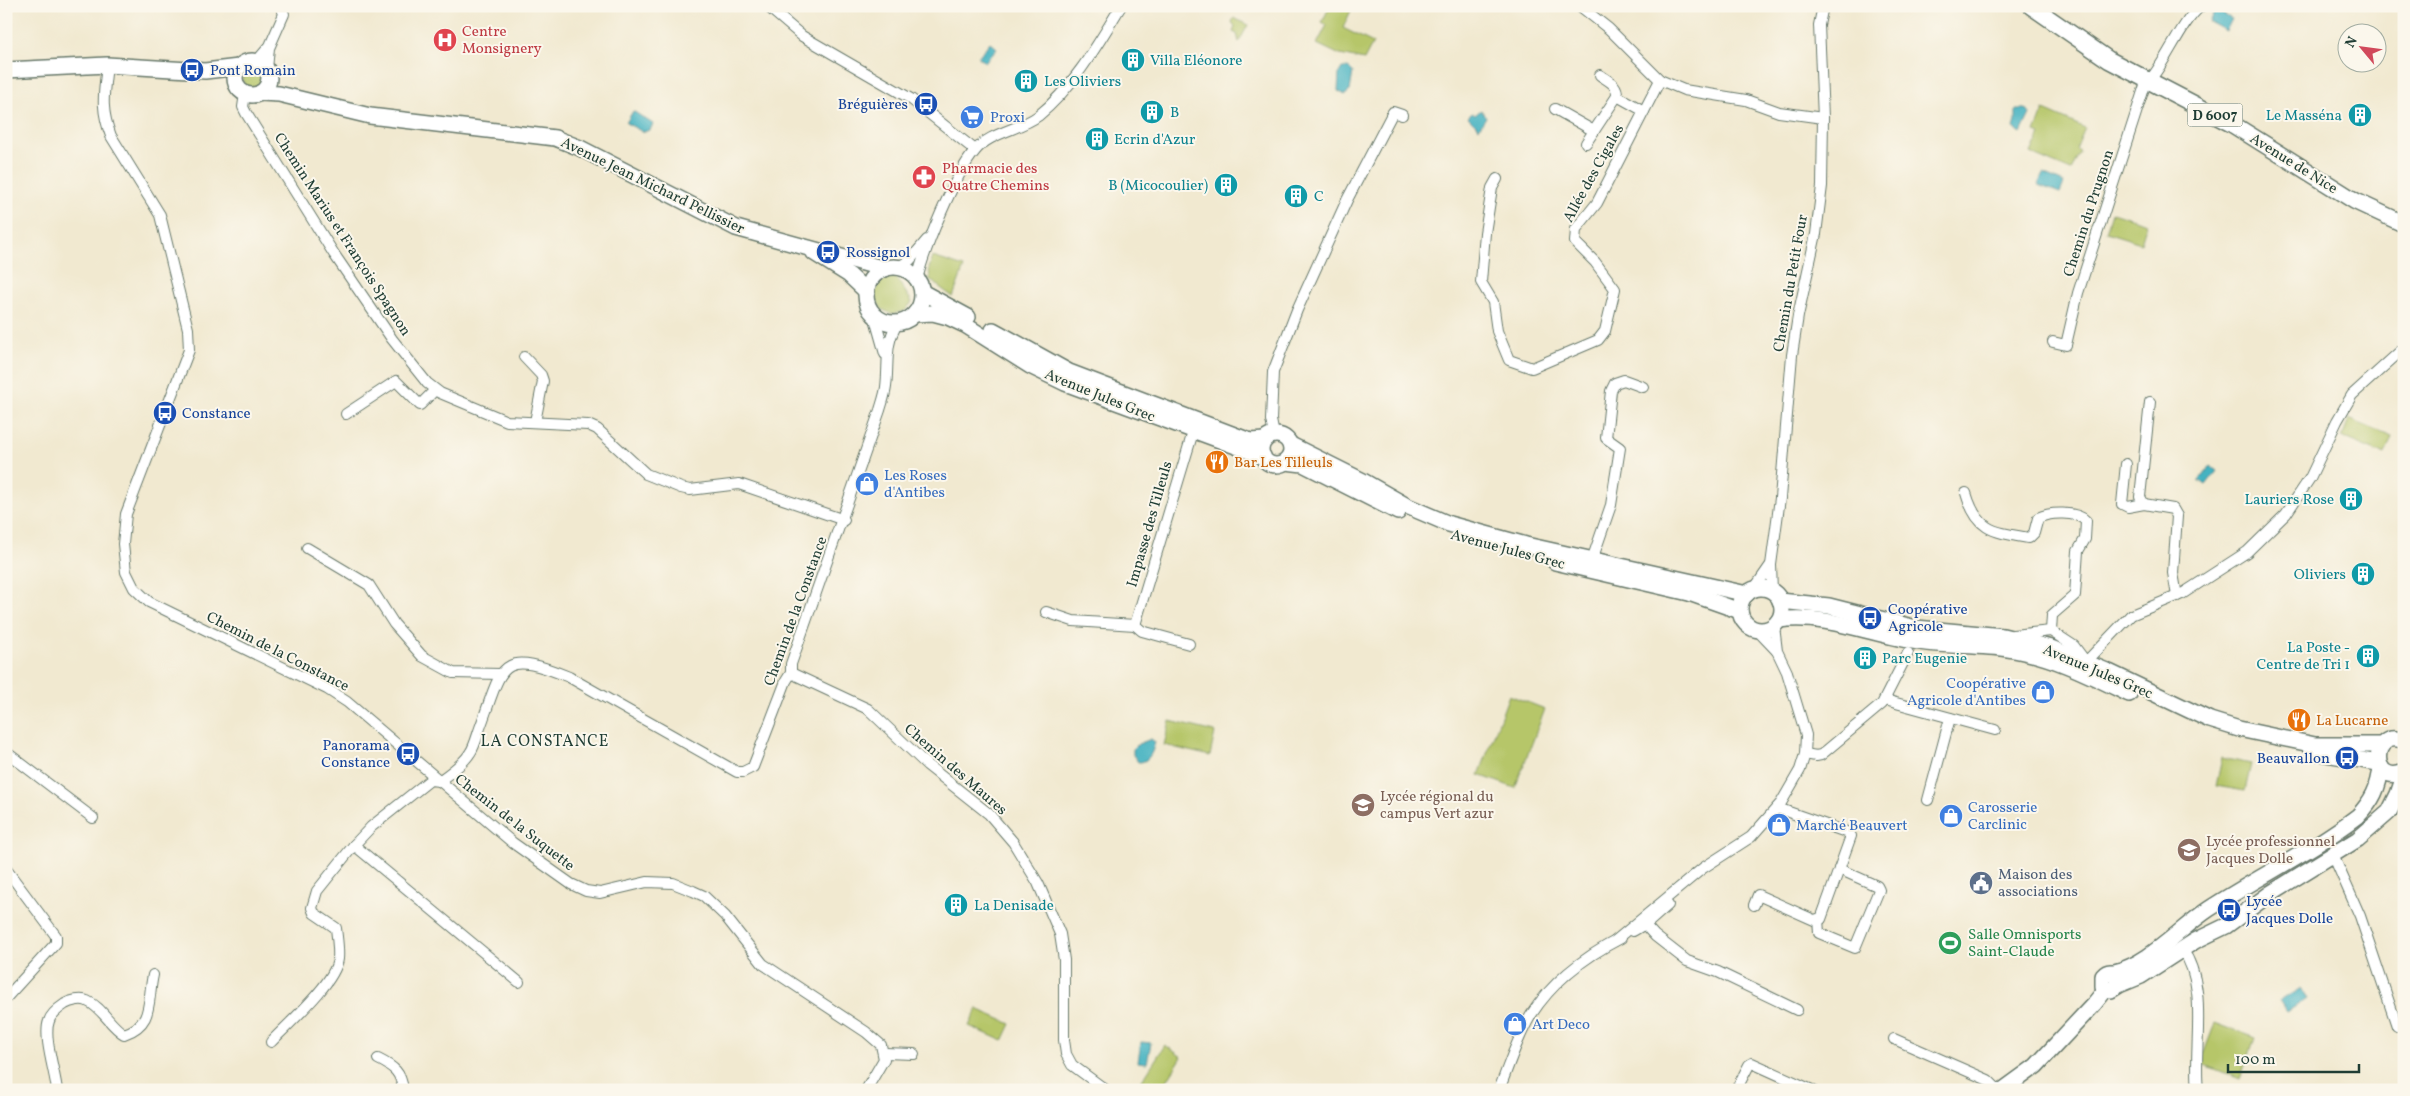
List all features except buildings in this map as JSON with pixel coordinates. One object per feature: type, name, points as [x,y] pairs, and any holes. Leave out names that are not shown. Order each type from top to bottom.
[{"type":"main road","name":"Avenue de Nice","points":[[2031,6],[2091,49],[2251,135],[2355,201],[2404,224]]},
{"type":"street","points":[[264,68],[248,62],[239,67],[235,76],[247,90],[266,87],[264,68],[269,48],[284,14],[281,6]]},
{"type":"street","points":[[767,6],[783,22],[802,36],[911,99],[975,150]]},
{"type":"street","points":[[939,220],[920,286],[922,300],[915,314],[898,323],[885,322],[874,315],[869,308],[866,292],[873,278],[918,253],[939,220],[960,175],[975,150],[984,142],[1036,117],[1050,105],[1078,71],[1121,6]]},
{"type":"street","points":[[1580,6],[1609,29],[1660,80],[1684,90],[1746,100],[1778,112],[1823,118]]},
{"type":"street","name":"Chemin du Petit Four","points":[[1776,596],[1771,565],[1780,498],[1792,355],[1816,234],[1822,186],[1823,118],[1819,25],[1823,6]]},
{"type":"street","points":[[2148,80],[2162,65],[2197,6]]},
{"type":"street","points":[[2190,18],[2201,6]]},
{"type":"street","name":"Avenue Jean Michard Pellissier","points":[[6,70],[107,65],[205,71],[239,67]]},
{"type":"street","name":"Chemin de la Constance","points":[[107,65],[102,108],[105,122],[111,136],[160,215],[188,336],[189,350],[126,514],[123,544],[126,572],[134,588],[149,602],[327,689],[347,702],[439,781]]},
{"type":"street","name":"Avenue Jean Michard Pellissier","points":[[264,68],[284,85],[320,104]]},
{"type":"street","name":"Avenue Jean Michard Pellissier","points":[[205,71],[247,90],[279,94],[370,116],[555,138],[580,148],[736,228],[807,248],[891,268]]},
{"type":"street","points":[[1586,144],[1617,96],[1618,91],[1614,84],[1600,75]]},
{"type":"street","name":"Allée des Cigales","points":[[1497,179],[1492,188],[1485,233],[1482,282],[1493,302],[1497,331],[1508,360],[1532,368],[1598,340],[1605,331],[1615,289],[1595,262],[1575,242],[1576,229],[1596,203],[1660,80]]},
{"type":"street","name":"Chemin du Prugnon","points":[[2053,342],[2066,345],[2078,293],[2148,80]]},
{"type":"street","name":"Chemin Marius et François Spagnon","points":[[247,90],[243,107],[246,113],[334,254],[392,339],[426,383],[435,390],[485,413],[507,420],[588,425],[597,429],[646,474],[681,488],[690,490],[739,484],[844,520]]},
{"type":"street","points":[[1617,96],[1644,110]]},
{"type":"street","points":[[1556,110],[1594,131]]},
{"type":"street","points":[[1269,438],[1284,437],[1290,445],[1290,457],[1286,462],[1270,464],[1263,456],[1262,445],[1269,438],[1273,372],[1297,310],[1347,200],[1393,112],[1402,115]]},
{"type":"street","name":"Avenue Jean Michard Pellissier","points":[[807,248],[848,275],[866,292]]},
{"type":"street","points":[[891,268],[912,274],[920,286]]},
{"type":"street","name":"Avenue Jules Grec","points":[[920,286],[1069,372],[1250,441],[1269,438]]},
{"type":"street","name":"Avenue Jules Grec","points":[[915,314],[933,313],[948,318],[965,325],[1030,366],[1065,383],[1192,432],[1263,456]]},
{"type":"street","name":"Chemin de la Constance","points":[[874,315],[888,365]]},
{"type":"street","name":"Chemin de la Constance","points":[[500,674],[513,663],[522,662],[543,666],[593,690],[737,772],[743,772],[753,767],[786,681],[791,673],[791,664],[844,520],[880,410],[886,389],[891,334],[898,323]]},
{"type":"street","points":[[2003,636],[2051,631],[2074,646],[2086,662],[2131,615],[2177,596],[2247,552],[2286,514],[2314,470],[2337,421],[2352,395],[2404,348]]},
{"type":"street","points":[[524,357],[542,375],[543,381],[534,422]]},
{"type":"street","points":[[1595,554],[1611,505],[1620,448],[1606,438],[1611,391],[1615,383],[1624,380],[1643,387]]},
{"type":"street","points":[[346,414],[396,381],[420,405],[435,390]]},
{"type":"street","points":[[2144,504],[2140,497],[2140,483],[2150,402]]},
{"type":"street","name":"Impasse des Tilleuls","points":[[1135,625],[1192,432]]},
{"type":"street","name":"Avenue Jules Grec","points":[[1290,445],[1346,472],[1407,506],[1443,522],[1496,538],[1595,554],[1750,591]]},
{"type":"street","name":"Avenue Jules Grec","points":[[1286,462],[1303,464],[1418,522],[1448,534],[1539,558],[1689,593],[1740,611]]},
{"type":"street","points":[[2126,464],[2122,504],[2128,507],[2144,504],[2173,509],[2177,516],[2173,573],[2177,596]]},
{"type":"street","points":[[1966,492],[1980,524],[1992,532],[2028,538],[2034,533],[2038,518],[2045,514],[2075,515],[2082,517],[2086,521],[2085,539],[2078,551],[2075,595],[2052,615],[2051,631]]},
{"type":"street","points":[[271,1042],[314,997],[335,970],[338,958],[336,928],[314,913],[312,908],[316,892],[371,827],[430,780],[439,781],[470,754],[500,674],[453,673],[422,656],[394,624],[369,585],[307,548]]},
{"type":"street","name":"Chemin du Petit Four","points":[[1750,591],[1771,565]]},
{"type":"street","points":[[1757,630],[1769,629],[1777,623],[1782,614],[1776,596],[1750,591],[1743,599],[1740,611],[1746,624],[1757,630],[1777,651]]},
{"type":"street","name":"Avenue Jules Grec","points":[[1776,596],[1830,606],[1916,628],[2003,636],[2050,648],[2086,662],[2200,715],[2239,729],[2314,745],[2382,745],[2390,740],[2404,741]]},
{"type":"street","points":[[1046,612],[1073,621],[1135,625],[1142,631],[1189,644]]},
{"type":"street","name":"Avenue Jules Grec","points":[[1777,623],[1794,618],[1824,620],[1912,641],[2018,651],[2068,666],[2217,732],[2380,765],[2393,775],[2404,774]]},
{"type":"street","points":[[1499,1090],[1531,1016],[1563,977],[1615,941],[1719,856],[1750,837],[1777,808],[1800,770],[1805,754],[1806,735],[1802,715],[1777,651],[1777,623]]},
{"type":"street","points":[[1805,754],[1816,756],[1821,754],[1885,700],[1908,653]]},
{"type":"street","name":"Chemin des Maures","points":[[791,673],[868,709],[927,765],[989,814],[1013,842],[1038,883],[1060,934],[1064,960],[1064,1040],[1066,1054],[1072,1065],[1106,1090]]},
{"type":"street","points":[[1885,700],[1995,730]]},
{"type":"street","points":[[1928,800],[1950,718]]},
{"type":"street","points":[[2003,1090],[2036,1066],[2113,982],[2138,962],[2214,906],[2352,820],[2372,801],[2379,783],[2380,765],[2377,757],[2382,745]]},
{"type":"street","points":[[6,752],[93,818]]},
{"type":"street","points":[[2113,982],[2141,976],[2182,949],[2226,926],[2271,893],[2358,839],[2389,812],[2398,794],[2404,774]]},
{"type":"street","name":"Chemin de la Suquette","points":[[439,781],[535,860],[571,884],[586,891],[600,893],[647,882],[673,883],[704,896],[725,916],[763,964],[866,1032],[881,1045],[884,1053]]},
{"type":"street","points":[[1754,906],[1758,896],[1814,920],[1821,918],[1851,836],[1849,833],[1777,808]]},
{"type":"street","points":[[354,846],[519,982]]},
{"type":"street","points":[[2333,855],[2360,916],[2397,1026]]},
{"type":"street","points":[[6,869],[56,936],[56,943],[6,998]]},
{"type":"street","points":[[1818,919],[1819,933],[1855,948],[1879,890],[1877,886],[1839,869]]},
{"type":"street","points":[[1615,941],[1645,925],[1674,900],[1693,877]]},
{"type":"street","points":[[1645,925],[1655,936],[1687,962],[1718,972],[1797,1010]]},
{"type":"street","points":[[2182,949],[2190,960],[2196,984],[2198,1090]]},
{"type":"street","points":[[57,1090],[48,1032],[49,1020],[58,1009],[69,1001],[86,1000],[115,1029],[124,1034],[138,1030],[146,1018],[154,975]]},
{"type":"street","points":[[1894,1039],[1988,1080],[1998,1090]]},
{"type":"street","points":[[866,1090],[884,1059],[884,1053],[914,1054]]},
{"type":"street","points":[[378,1059],[395,1068],[401,1076],[403,1090]]},
{"type":"street","points":[[1736,1090],[1749,1065],[1752,1063],[1812,1090]]},
{"type":"green space","points":[[1330,6],[1353,6],[1343,28],[1373,43],[1364,60],[1340,55],[1317,44],[1327,25],[1322,22]]},
{"type":"green space","points":[[1234,18],[1248,25],[1239,42],[1237,34],[1233,32],[1235,27],[1232,22]]},
{"type":"green space","points":[[252,68],[259,71],[262,78],[259,85],[252,88],[245,85],[242,78],[245,71]]},
{"type":"green space","points":[[2044,110],[2085,128],[2076,149],[2080,151],[2071,171],[2031,154],[2040,134],[2035,132]]},
{"type":"green space","points":[[2112,212],[2147,223],[2141,243],[2106,232]]},
{"type":"green space","points":[[933,257],[964,267],[953,297],[930,280],[929,268]]},
{"type":"green space","points":[[895,276],[912,302],[905,311],[892,314],[881,309],[875,297],[880,282]]},
{"type":"green space","points":[[2349,419],[2392,437],[2385,455],[2342,437]]},
{"type":"green space","points":[[1509,695],[1545,709],[1515,788],[1479,775]]},
{"type":"green space","points":[[1170,721],[1215,732],[1210,756],[1164,745]]},
{"type":"green space","points":[[2222,758],[2251,764],[2245,791],[2216,786]]},
{"type":"green space","points":[[977,1009],[1011,1024],[1003,1041],[969,1026]]},
{"type":"green space","points":[[2215,1023],[2255,1038],[2240,1079],[2200,1063]]},
{"type":"green space","points":[[1165,1045],[1182,1057],[1161,1090],[1153,1090],[1141,1082]]},
{"type":"water","points":[[2215,10],[2232,19],[2226,31],[2209,22]]},
{"type":"water","points":[[990,42],[997,48],[985,62],[978,57]]},
{"type":"water","points":[[1342,68],[1348,68],[1353,72],[1350,91],[1345,95],[1338,91],[1339,73]]},
{"type":"water","points":[[2016,109],[2026,109],[2030,114],[2021,133],[2014,128]]},
{"type":"water","points":[[1481,110],[1486,117],[1479,128],[1468,117],[1472,113],[1475,115]]},
{"type":"water","points":[[633,111],[653,124],[650,130],[643,132],[626,123]]},
{"type":"water","points":[[2043,174],[2064,183],[2060,193],[2038,185]]},
{"type":"water","points":[[2210,466],[2217,471],[2206,485],[2199,480]]},
{"type":"water","points":[[1151,739],[1155,742],[1150,756],[1145,761],[1138,762],[1133,755],[1133,749],[1138,744]]},
{"type":"water","points":[[2301,988],[2308,998],[2287,1012],[2280,1001]]},
{"type":"water","points":[[1141,1042],[1151,1043],[1147,1063],[1138,1062]]},
{"type":"place","name":"Centre Monsignery","points":[[445,40]]},
{"type":"place","name":"Villa Eléonore","points":[[1133,60]]},
{"type":"place","name":"Pont Romain","points":[[192,70]]},
{"type":"place","name":"Les Oliviers","points":[[1026,81]]},
{"type":"place","name":"Bréguières","points":[[926,104]]},
{"type":"place","name":"B","points":[[1152,112]]},
{"type":"place","name":"Le Masséna","points":[[2360,115]]},
{"type":"place","name":"Proxi","points":[[972,117]]},
{"type":"place","name":"Ecrin d'Azur","points":[[1097,139]]},
{"type":"place","name":"Pharmacie des Quatre Chemins","points":[[924,177]]},
{"type":"place","name":"B (Micocoulier)","points":[[1226,185]]},
{"type":"place","name":"C","points":[[1296,196]]},
{"type":"place","name":"Rossignol","points":[[828,252]]},
{"type":"place","name":"Constance","points":[[165,413]]},
{"type":"place","name":"Bar Les Tilleuls","points":[[1217,462]]},
{"type":"place","name":"Les Roses d'Antibes","points":[[867,484]]},
{"type":"place","name":"Lauriers Rose","points":[[2351,499]]},
{"type":"place","name":"Oliviers","points":[[2363,574]]},
{"type":"place","name":"Coopérative Agricole","points":[[1870,618]]},
{"type":"place","name":"La Poste - Centre de Tri 1","points":[[2368,656]]},
{"type":"place","name":"Parc Eugenie","points":[[1865,658]]},
{"type":"place","name":"Coopérative Agricole d'Antibes","points":[[2043,692]]},
{"type":"place","name":"La Lucarne","points":[[2299,720]]},
{"type":"place","name":"Panorama Constance","points":[[408,754]]},
{"type":"place","name":"Beauvallon","points":[[2347,758]]},
{"type":"place","name":"Lycée régional du campus Vert azur","points":[[1363,805]]},
{"type":"place","name":"Carosserie Carclinic","points":[[1951,816]]},
{"type":"place","name":"Marché Beauvert","points":[[1779,825]]},
{"type":"place","name":"Lycée professionnel Jacques Dolle","points":[[2189,850]]},
{"type":"place","name":"Maison des associations","points":[[1981,883]]},
{"type":"place","name":"La Denisade","points":[[956,905]]},
{"type":"place","name":"Lycée Jacques Dolle","points":[[2229,910]]},
{"type":"place","name":"Salle Omnisports Saint-Claude","points":[[1950,943]]},
{"type":"place","name":"Art Deco","points":[[1515,1024]]},
{"type":"district","name":"LA CONSTANCE","points":[[545,740]]}]
